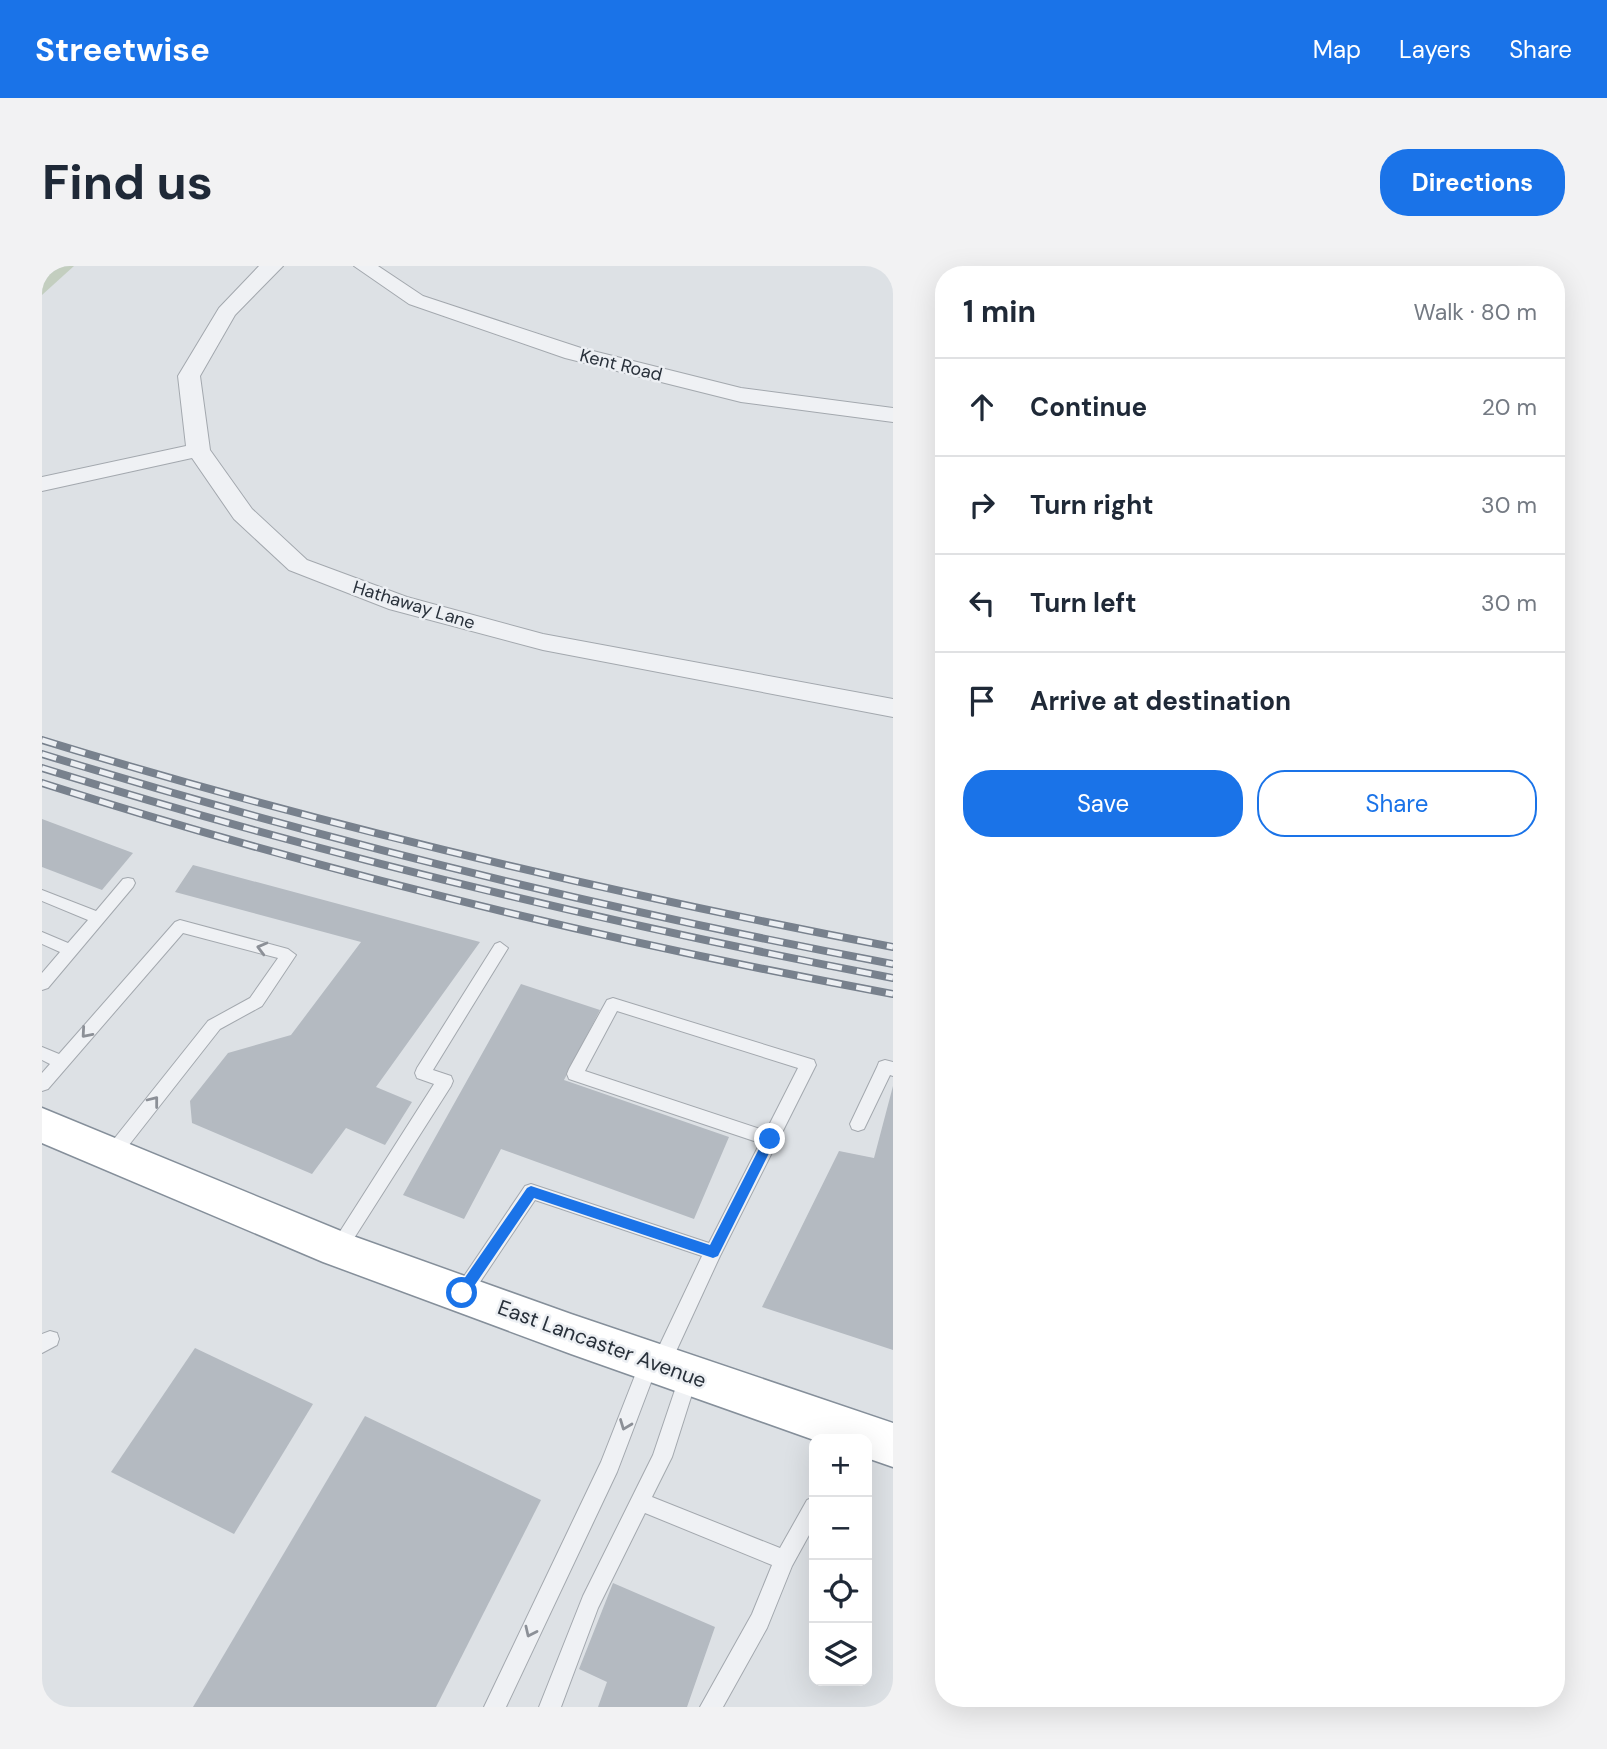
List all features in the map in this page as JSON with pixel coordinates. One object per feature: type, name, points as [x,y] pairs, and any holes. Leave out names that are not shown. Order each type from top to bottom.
[{"type":"highway","name":"East Lancaster Avenue","points":[[42,1125],[338,1249],[845,1434]]},
{"type":"highway","name":"East Lancaster Avenue","points":[[872,1440],[893,1445]]},
{"type":"street","name":"Hathaway Lane","points":[[273,266],[261,274],[226,312],[189,376],[198,450],[243,514],[298,565],[398,603],[543,642],[893,708]]},
{"type":"street","name":"Kent Road","points":[[364,266],[416,300],[573,353],[741,395],[893,415]]},
{"type":"street","points":[[42,484],[198,450]]},
{"type":"lane","points":[[42,984],[128,883]]},
{"type":"lane","points":[[42,895],[98,918]]},
{"type":"lane","points":[[42,1084],[180,926],[288,955],[256,1002],[214,1025],[112,1154]]},
{"type":"lane","points":[[42,939],[71,950]]},
{"type":"lane","points":[[338,1249],[445,1081],[422,1073],[500,948]]},
{"type":"lane","points":[[495,1707],[610,1465],[667,1367],[713,1252],[808,1065],[613,1004],[575,1074],[770,1139]]},
{"type":"lane","points":[[42,1053],[61,1062]]},
{"type":"lane","points":[[858,1124],[885,1067],[893,1069]]},
{"type":"lane","points":[[462,1293],[531,1191],[713,1252]]},
{"type":"lane","points":[[550,1707],[590,1603],[662,1457],[667,1367]]},
{"type":"lane","points":[[640,1502],[784,1560]]},
{"type":"lane","points":[[711,1707],[760,1621],[784,1560],[809,1516]]},
{"type":"green space","points":[[42,266],[74,266],[42,295]]},
{"type":"building","points":[[42,819],[133,853],[102,890],[42,867]]},
{"type":"building","points":[[193,865],[480,942],[376,1087],[412,1102],[385,1145],[346,1128],[312,1174],[192,1123],[190,1101],[228,1053],[291,1035],[361,942],[175,892]]},
{"type":"building","points":[[521,984],[600,1010],[564,1080],[729,1137],[694,1219],[501,1149],[464,1219],[403,1195]]},
{"type":"building","points":[[893,1086],[893,1350],[762,1307],[839,1151],[874,1158]]},
{"type":"building","points":[[195,1348],[313,1404],[234,1534],[111,1472]]},
{"type":"building","points":[[365,1416],[541,1500],[436,1707],[193,1707]]},
{"type":"building","points":[[613,1583],[715,1627],[687,1707],[598,1707],[607,1682],[579,1669]]},
{"type":"railway","points":[[42,740],[253,801],[464,855],[678,904],[893,947]]},
{"type":"railway","points":[[42,754],[147,786],[464,871],[678,920],[893,964]]},
{"type":"railway","points":[[42,768],[253,830],[464,885],[678,934],[893,978]]},
{"type":"railway","points":[[42,783],[253,846],[464,902],[678,951],[893,994]]},
{"type":"route","points":[[462,1293],[531,1191],[713,1252],[770,1139]]}]
